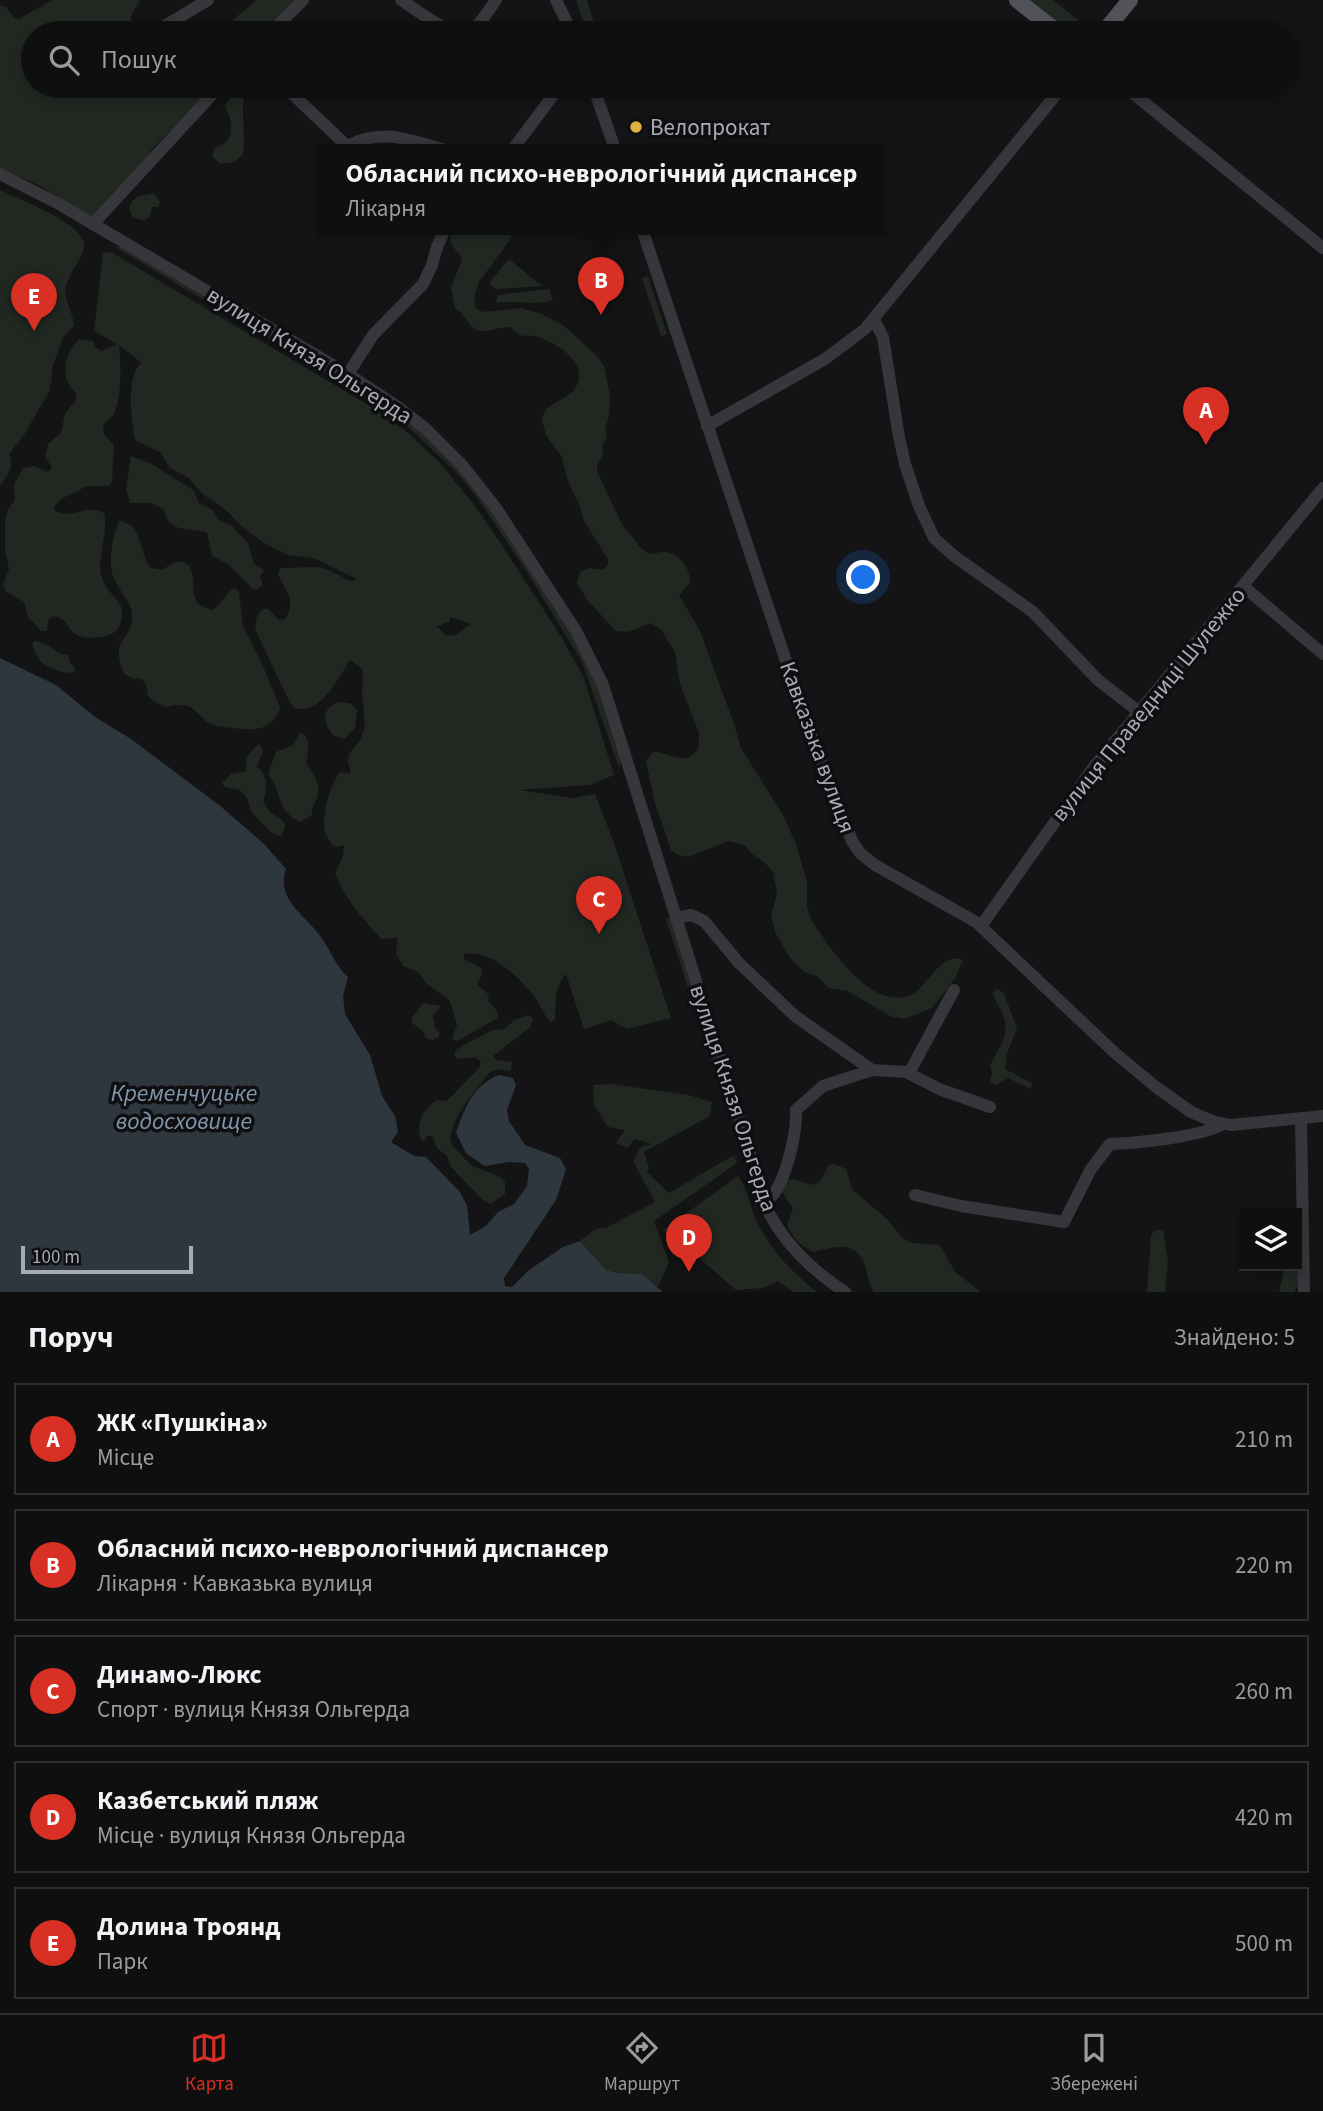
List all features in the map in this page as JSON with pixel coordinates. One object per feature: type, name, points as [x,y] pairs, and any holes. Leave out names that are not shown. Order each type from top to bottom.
[{"type":"main road","points":[[1017,0],[1044,21]]},
{"type":"main road","points":[[1113,21],[1130,0]]},
{"type":"street","points":[[173,21],[208,0]]},
{"type":"street","points":[[282,21],[303,0]]},
{"type":"street","points":[[401,0],[434,21]]},
{"type":"street","points":[[480,21],[496,0]]},
{"type":"street","points":[[556,0],[566,21]]},
{"type":"street","points":[[93,224],[209,98]]},
{"type":"street","points":[[297,98],[345,144]]},
{"type":"street","points":[[517,144],[551,98]]},
{"type":"street","points":[[597,98],[613,144]]},
{"type":"street","points":[[707,426],[835,353],[874,320],[1053,98]]},
{"type":"street","points":[[1139,98],[1323,248]]},
{"type":"street","points":[[351,144],[366,137],[385,136],[420,144]]},
{"type":"street","name":"вулиця Князя Ольгерда","points":[[0,174],[42,194],[348,374],[409,415],[462,465],[501,515],[576,631],[596,668],[608,698],[765,1202],[775,1224],[794,1250],[814,1270],[845,1292]]},
{"type":"street","points":[[348,374],[373,335],[423,284],[434,262],[442,235]]},
{"type":"street","name":"Кавказька вулиця","points":[[644,235],[804,717],[856,848],[875,865],[981,926],[1115,1053],[1191,1112],[1223,1124],[1323,1116]]},
{"type":"street","points":[[874,320],[883,337],[905,464],[919,506],[934,538],[954,556],[1033,612],[1098,680],[1138,711]]},
{"type":"street","name":"вулиця Праведниці Шулежко","points":[[981,926],[1071,797],[1138,711],[1323,488]]},
{"type":"street","points":[[1243,586],[1323,654]]},
{"type":"street","name":"вулиця Князя Ольгерда","points":[[676,918],[691,915],[704,921],[736,960],[795,1016],[872,1070]]},
{"type":"street","points":[[909,1073],[954,990]]},
{"type":"street","points":[[765,1202],[774,1195],[788,1159],[795,1131],[796,1110],[823,1086],[872,1070],[909,1073],[939,1089],[990,1107]]},
{"type":"street","points":[[1181,1135],[1191,1112]]},
{"type":"street","points":[[1301,1119],[1304,1292]]},
{"type":"street","points":[[915,1195],[961,1206],[1064,1222],[1091,1169],[1110,1144],[1150,1141],[1214,1129],[1223,1124]]},
{"type":"shaded area","points":[[52,0],[140,0],[131,21],[21,21],[21,98],[202,98],[151,150],[92,217],[40,186],[0,168],[0,5],[6,7],[14,18],[19,19]]},
{"type":"shaded area","points":[[256,0],[297,0],[277,21],[232,21]]},
{"type":"shaded area","points":[[576,0],[587,0],[593,21],[583,21]]},
{"type":"shaded area","points":[[1030,0],[1053,0],[1079,21],[1057,21]]},
{"type":"shaded area","points":[[230,98],[244,98],[243,154],[234,162],[220,164],[213,157],[214,150],[227,141],[231,128],[225,107]]},
{"type":"shaded area","points":[[0,190],[61,219],[80,235],[85,244],[66,286],[74,325],[63,338],[53,365],[50,390],[24,435],[9,454],[10,470],[0,485]]},
{"type":"shaded area","points":[[154,193],[160,202],[158,207],[152,207],[150,217],[144,220],[133,218],[129,209],[133,201],[139,196]]},
{"type":"shaded area","points":[[451,235],[512,235],[479,282],[474,297],[476,309],[484,312],[521,308],[539,313],[563,325],[597,356],[604,366],[610,396],[609,416],[605,430],[607,436],[602,447],[603,456],[597,465],[597,472],[623,526],[640,546],[650,554],[663,552],[674,555],[686,567],[690,583],[679,595],[700,631],[741,748],[783,815],[796,844],[807,882],[807,907],[811,919],[828,945],[853,974],[882,995],[897,998],[912,994],[948,960],[963,960],[955,978],[932,1008],[904,1019],[890,1016],[848,991],[829,988],[818,977],[803,971],[790,958],[776,934],[771,916],[777,893],[773,872],[745,845],[729,841],[688,857],[671,850],[655,803],[646,761],[653,752],[678,758],[689,757],[699,746],[699,733],[680,684],[675,652],[662,631],[651,623],[628,632],[616,631],[588,601],[577,583],[580,572],[589,568],[603,570],[608,565],[608,559],[584,521],[568,481],[562,457],[546,435],[542,419],[546,410],[575,388],[579,377],[577,367],[569,355],[548,341],[535,336],[520,335],[510,327],[484,331],[470,325],[455,308],[451,288],[462,259]]},
{"type":"shaded area","points":[[115,247],[122,247],[378,399],[422,432],[462,472],[490,508],[576,642],[600,691],[622,761],[619,768],[582,662],[527,572],[476,496],[455,471],[405,424],[378,404]]},
{"type":"shaded area","points":[[111,252],[370,406],[407,432],[439,462],[476,507],[562,638],[584,678],[614,775],[590,785],[519,790],[572,798],[595,794],[614,843],[671,1018],[627,1029],[611,1020],[584,1029],[566,974],[558,990],[555,1020],[550,1022],[532,994],[508,969],[483,955],[464,954],[464,959],[481,968],[482,975],[477,984],[489,995],[488,1000],[497,1011],[498,1018],[457,1041],[452,1039],[457,1025],[450,1001],[427,984],[418,972],[403,966],[396,953],[398,938],[382,939],[355,909],[335,873],[343,857],[344,845],[333,846],[327,836],[324,826],[325,813],[331,790],[340,772],[351,774],[349,754],[361,739],[365,725],[363,670],[350,660],[328,694],[320,701],[304,709],[294,708],[255,629],[257,616],[263,609],[268,609],[279,620],[285,619],[288,613],[290,602],[278,575],[280,568],[318,567],[350,581],[357,579],[313,558],[288,555],[264,543],[225,509],[202,494],[189,478],[170,468],[160,452],[135,440],[131,410],[132,386],[137,368],[142,363],[119,345],[119,395],[114,414],[103,428],[104,434],[114,446],[112,482],[109,486],[87,486],[61,499],[54,507],[55,511],[67,514],[92,510],[104,513],[101,575],[122,608],[120,625],[108,635],[83,637],[74,633],[61,619],[53,616],[48,620],[47,631],[41,631],[28,617],[24,602],[6,592],[3,584],[9,569],[5,549],[5,522],[8,509],[15,500],[14,484],[23,468],[34,466],[48,472],[52,468],[45,456],[48,444],[61,433],[65,414],[76,400],[76,393],[67,381],[66,374],[70,351],[80,339],[93,341],[95,347],[101,351],[117,344],[94,331],[103,253]],"holes":[[[450,617],[471,624],[456,635],[446,636],[437,626],[449,622]]]},
{"type":"shaded area","points":[[509,259],[542,286],[498,291],[489,283]]},
{"type":"shaded area","points":[[648,276],[667,334],[661,336],[642,278]]},
{"type":"shaded area","points":[[549,289],[553,300],[547,302],[496,303],[498,295]]},
{"type":"shaded area","points":[[131,456],[152,464],[193,490],[199,503],[213,510],[218,519],[232,526],[248,543],[254,564],[264,570],[260,577],[263,586],[254,590],[228,564],[212,556],[207,533],[175,526],[170,523],[164,509],[151,503],[130,503],[126,489]]},
{"type":"shaded area","points":[[119,521],[127,523],[137,533],[151,568],[163,570],[179,561],[190,567],[195,598],[204,607],[212,610],[234,588],[239,592],[243,627],[262,663],[280,708],[273,721],[261,728],[248,729],[213,725],[189,706],[165,707],[153,701],[148,696],[142,679],[131,678],[124,673],[119,653],[129,631],[132,616],[130,606],[115,581],[111,567],[114,535]]},
{"type":"shaded area","points":[[35,641],[68,655],[75,672],[63,672],[43,664],[32,644]]},
{"type":"shaded area","points":[[337,702],[350,703],[357,710],[355,728],[345,739],[334,736],[325,718],[328,710]]},
{"type":"shaded area","points":[[300,733],[308,740],[306,763],[318,787],[312,815],[300,822],[283,806],[268,774],[276,752],[293,745]]},
{"type":"shaded area","points":[[260,744],[263,751],[257,766],[266,782],[263,801],[270,812],[285,823],[281,836],[271,833],[256,817],[240,790],[225,787],[222,783],[231,774],[246,771],[247,757]]},
{"type":"shaded area","points":[[671,917],[726,1092],[724,1093],[717,1079],[666,919]]},
{"type":"shaded area","points":[[999,989],[1004,994],[1017,1028],[1007,1054],[1005,1069],[1032,1083],[1031,1089],[1008,1078],[997,1085],[990,1082],[990,1065],[1002,1044],[1006,1027],[993,994]]},
{"type":"shaded area","points":[[424,1003],[441,1006],[432,1016],[434,1027],[439,1032],[439,1037],[433,1040],[426,1039],[423,1031],[412,1023],[412,1017]]},
{"type":"shaded area","points":[[528,1015],[533,1019],[531,1026],[493,1056],[496,1060],[512,1062],[511,1069],[490,1072],[465,1104],[454,1123],[450,1138],[452,1145],[472,1166],[501,1177],[505,1182],[505,1194],[491,1204],[483,1200],[451,1167],[447,1156],[437,1148],[432,1136],[421,1140],[420,1123],[424,1112],[432,1103],[437,1100],[447,1101],[480,1067],[481,1062],[476,1057],[457,1059],[454,1054],[457,1049],[492,1030],[505,1029],[514,1020]]},
{"type":"shaded area","points":[[611,1084],[688,1095],[712,1102],[710,1116],[644,1152],[649,1168],[647,1172],[669,1193],[734,1155],[737,1163],[654,1221],[669,1262],[658,1287],[642,1274],[606,1270],[580,1241],[595,1229],[606,1228],[655,1202],[633,1161],[641,1147],[652,1144],[635,1139],[627,1148],[616,1143],[625,1130],[608,1127],[594,1104],[593,1085]]},
{"type":"shaded area","points":[[835,1164],[846,1169],[852,1189],[888,1220],[902,1238],[912,1243],[940,1245],[955,1272],[981,1292],[874,1292],[863,1261],[853,1250],[841,1247],[813,1252],[801,1244],[787,1226],[793,1208],[782,1192],[786,1180],[794,1179],[813,1185],[820,1181],[829,1165]]},
{"type":"shaded area","points":[[738,1176],[757,1222],[769,1242],[791,1269],[817,1292],[793,1292],[778,1281],[762,1288],[736,1290],[681,1242],[677,1245],[663,1230]]},
{"type":"shaded area","points":[[1154,1231],[1163,1231],[1168,1261],[1165,1292],[1147,1292],[1151,1236]]},
{"type":"shaded area","points":[[1284,1271],[1299,1271],[1299,1284],[1294,1292],[1279,1292]]},
{"type":"water","name":"Кременчуцьке водосховище","points":[[0,658],[56,685],[95,717],[131,739],[219,805],[264,844],[286,869],[285,890],[289,899],[317,931],[348,977],[343,996],[345,1014],[370,1055],[382,1096],[395,1116],[398,1132],[391,1142],[414,1156],[426,1157],[460,1192],[467,1206],[470,1235],[486,1226],[498,1212],[514,1204],[527,1186],[529,1169],[525,1163],[509,1162],[484,1166],[466,1153],[456,1133],[466,1107],[482,1085],[499,1075],[513,1078],[516,1085],[507,1110],[509,1121],[525,1145],[560,1158],[566,1169],[556,1200],[504,1278],[505,1286],[512,1287],[529,1270],[563,1247],[580,1241],[606,1270],[642,1274],[663,1292],[0,1292]]},
{"type":"place","name":"Велопрокат","points":[[636,127]]},
{"type":"place","name":"Обласний психо-неврологічний диспансер","points":[[601,315]]},
{"type":"place","name":"Долина Троянд","points":[[34,331]]},
{"type":"place","name":"ЖК «Пушкіна»","points":[[1206,445]]},
{"type":"place","name":"Динамо-Люкс","points":[[599,934]]},
{"type":"place","name":"Казбетський пляж","points":[[689,1272]]}]
